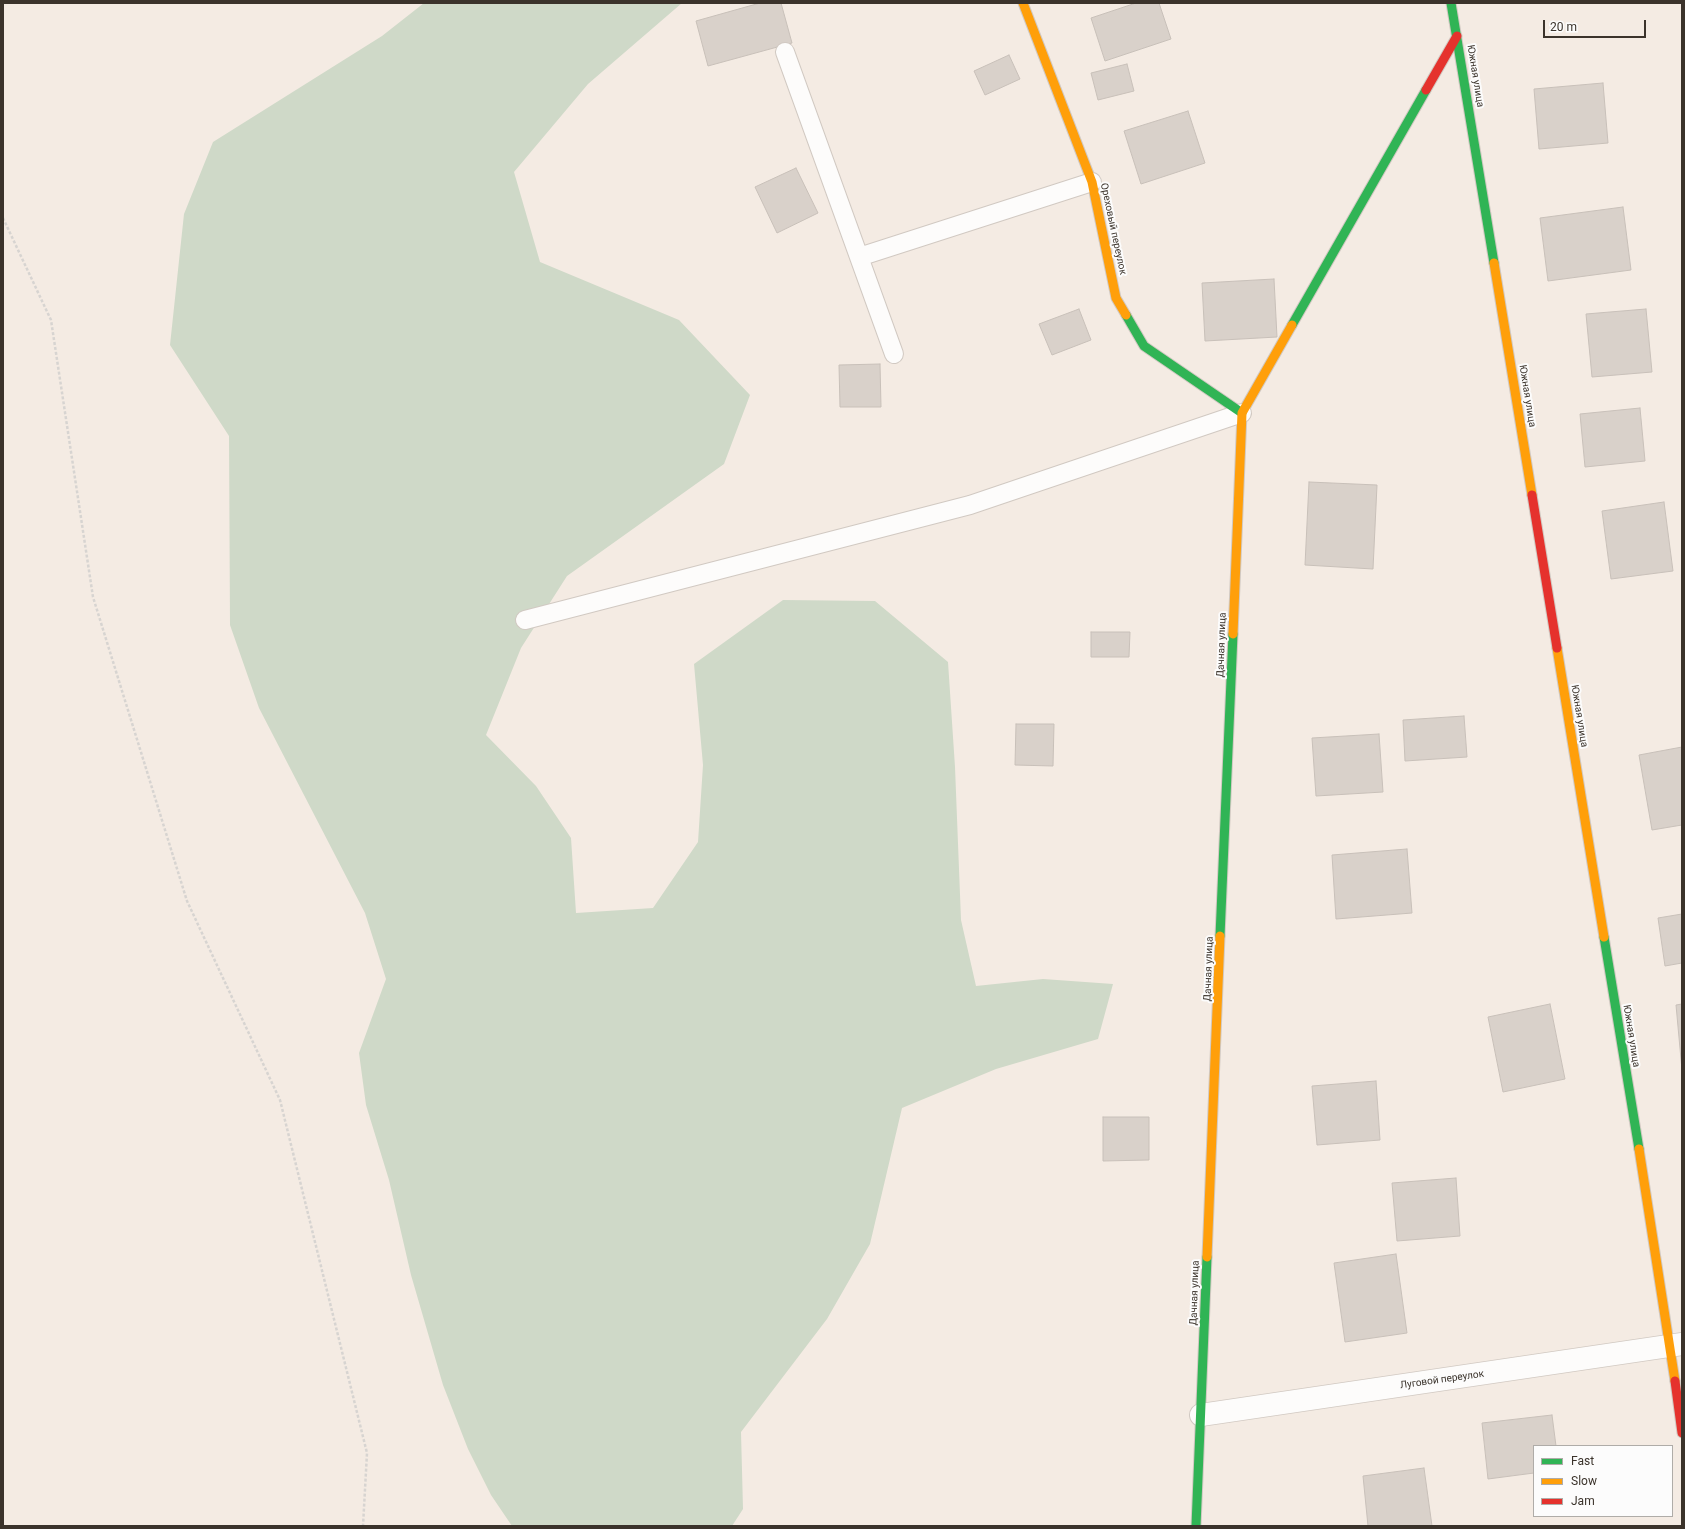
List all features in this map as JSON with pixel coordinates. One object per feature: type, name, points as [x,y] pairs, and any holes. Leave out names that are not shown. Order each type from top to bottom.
[{"type":"street","name":"Ореховый переулок","points":[[1023,3],[1092,182],[1116,298],[1144,346],[1242,413]]},
{"type":"street","name":"Южная улица","points":[[1451,3],[1676,1345],[1682,1433]]},
{"type":"street","points":[[1242,413],[1457,36]]},
{"type":"street","name":"Дачная улица","points":[[1196,1526],[1242,413]]},
{"type":"street","name":"Луговой переулок","points":[[1201,1415],[1676,1345]]},
{"type":"lane","points":[[785,52],[894,354]]},
{"type":"lane","points":[[859,257],[1092,182]]},
{"type":"lane","points":[[525,620],[970,505],[1242,413]]},
{"type":"path","points":[[3,218],[51,320],[93,597],[180,878],[188,901],[280,1100],[367,1453],[363,1526]]},
{"type":"green space","points":[[424,3],[682,3],[588,84],[514,172],[540,262],[679,320],[750,395],[724,464],[567,576],[521,648],[486,735],[536,786],[571,838],[576,913],[653,908],[698,842],[703,765],[694,664],[783,600],[875,601],[948,662],[955,767],[961,920],[976,986],[1043,979],[1113,984],[1098,1039],[996,1069],[902,1108],[870,1244],[827,1319],[741,1432],[743,1509],[732,1526],[512,1526],[491,1495],[468,1449],[443,1385],[411,1275],[389,1180],[366,1105],[359,1053],[386,979],[365,913],[259,708],[230,625],[229,436],[170,345],[184,214],[213,142],[382,36]]},
{"type":"building","points":[[760,3],[781,3],[792,43],[708,66],[696,21]]},
{"type":"building","points":[[1136,3],[1159,3],[1171,39],[1105,61],[1091,18]]},
{"type":"building","points":[[1009,55],[1020,79],[985,95],[974,71]]},
{"type":"building","points":[[1127,64],[1134,91],[1098,100],[1091,73]]},
{"type":"building","points":[[1603,83],[1608,143],[1539,149],[1534,89]]},
{"type":"building","points":[[1188,111],[1205,163],[1141,184],[1124,131]]},
{"type":"building","points":[[796,168],[818,213],[777,233],[755,187]]},
{"type":"building","points":[[1623,207],[1631,270],[1548,281],[1540,218]]},
{"type":"building","points":[[1274,279],[1277,337],[1205,341],[1202,283]]},
{"type":"building","points":[[1079,309],[1091,340],[1052,355],[1039,324]]},
{"type":"building","points":[[1646,309],[1652,372],[1592,377],[1586,314]]},
{"type":"building","points":[[880,364],[881,407],[840,407],[839,365]]},
{"type":"building","points":[[1640,408],[1645,461],[1585,467],[1580,414]]},
{"type":"building","points":[[1309,482],[1377,485],[1373,569],[1305,565]]},
{"type":"building","points":[[1664,502],[1673,571],[1611,579],[1602,511]]},
{"type":"building","points":[[1091,632],[1130,632],[1129,657],[1091,657]]},
{"type":"building","points":[[1464,716],[1467,757],[1405,761],[1403,720]]},
{"type":"building","points":[[1016,724],[1054,724],[1053,766],[1015,765]]},
{"type":"building","points":[[1379,734],[1383,792],[1316,796],[1312,738]]},
{"type":"building","points":[[1682,747],[1682,825],[1652,830],[1639,755]]},
{"type":"building","points":[[1407,849],[1412,913],[1336,919],[1332,855]]},
{"type":"building","points":[[1682,914],[1682,963],[1665,966],[1658,918]]},
{"type":"building","points":[[1550,1004],[1565,1079],[1503,1092],[1488,1017]]},
{"type":"building","points":[[1682,1004],[1682,1070],[1676,1005]]},
{"type":"building","points":[[1376,1081],[1380,1140],[1317,1145],[1312,1086]]},
{"type":"building","points":[[1103,1117],[1149,1117],[1149,1160],[1103,1161]]},
{"type":"building","points":[[1456,1178],[1460,1236],[1397,1241],[1392,1183]]},
{"type":"building","points":[[1396,1254],[1407,1333],[1345,1342],[1334,1263]]},
{"type":"building","points":[[1552,1415],[1556,1445],[1533,1445],[1533,1473],[1488,1479],[1482,1423]]},
{"type":"building","points":[[1424,1468],[1432,1526],[1368,1526],[1363,1476]]},
{"type":"traffic: fast","points":[[1451,3],[1494,263]]},
{"type":"traffic: fast","points":[[1292,325],[1426,90]]},
{"type":"traffic: fast","points":[[1126,315],[1144,346],[1242,413]]},
{"type":"traffic: fast","points":[[1220,936],[1233,634]]},
{"type":"traffic: fast","points":[[1604,937],[1639,1149]]},
{"type":"traffic: fast","points":[[1196,1526],[1207,1257]]},
{"type":"traffic: slow","points":[[1023,3],[1092,182],[1116,298],[1126,315]]},
{"type":"traffic: slow","points":[[1494,263],[1532,495]]},
{"type":"traffic: slow","points":[[1233,634],[1242,413],[1292,325]]},
{"type":"traffic: slow","points":[[1557,648],[1604,937]]},
{"type":"traffic: slow","points":[[1207,1257],[1220,936]]},
{"type":"traffic: slow","points":[[1639,1149],[1675,1381]]},
{"type":"traffic: jam","points":[[1426,90],[1457,36]]},
{"type":"traffic: jam","points":[[1532,495],[1557,648]]},
{"type":"traffic: jam","points":[[1675,1381],[1682,1433]]}]
